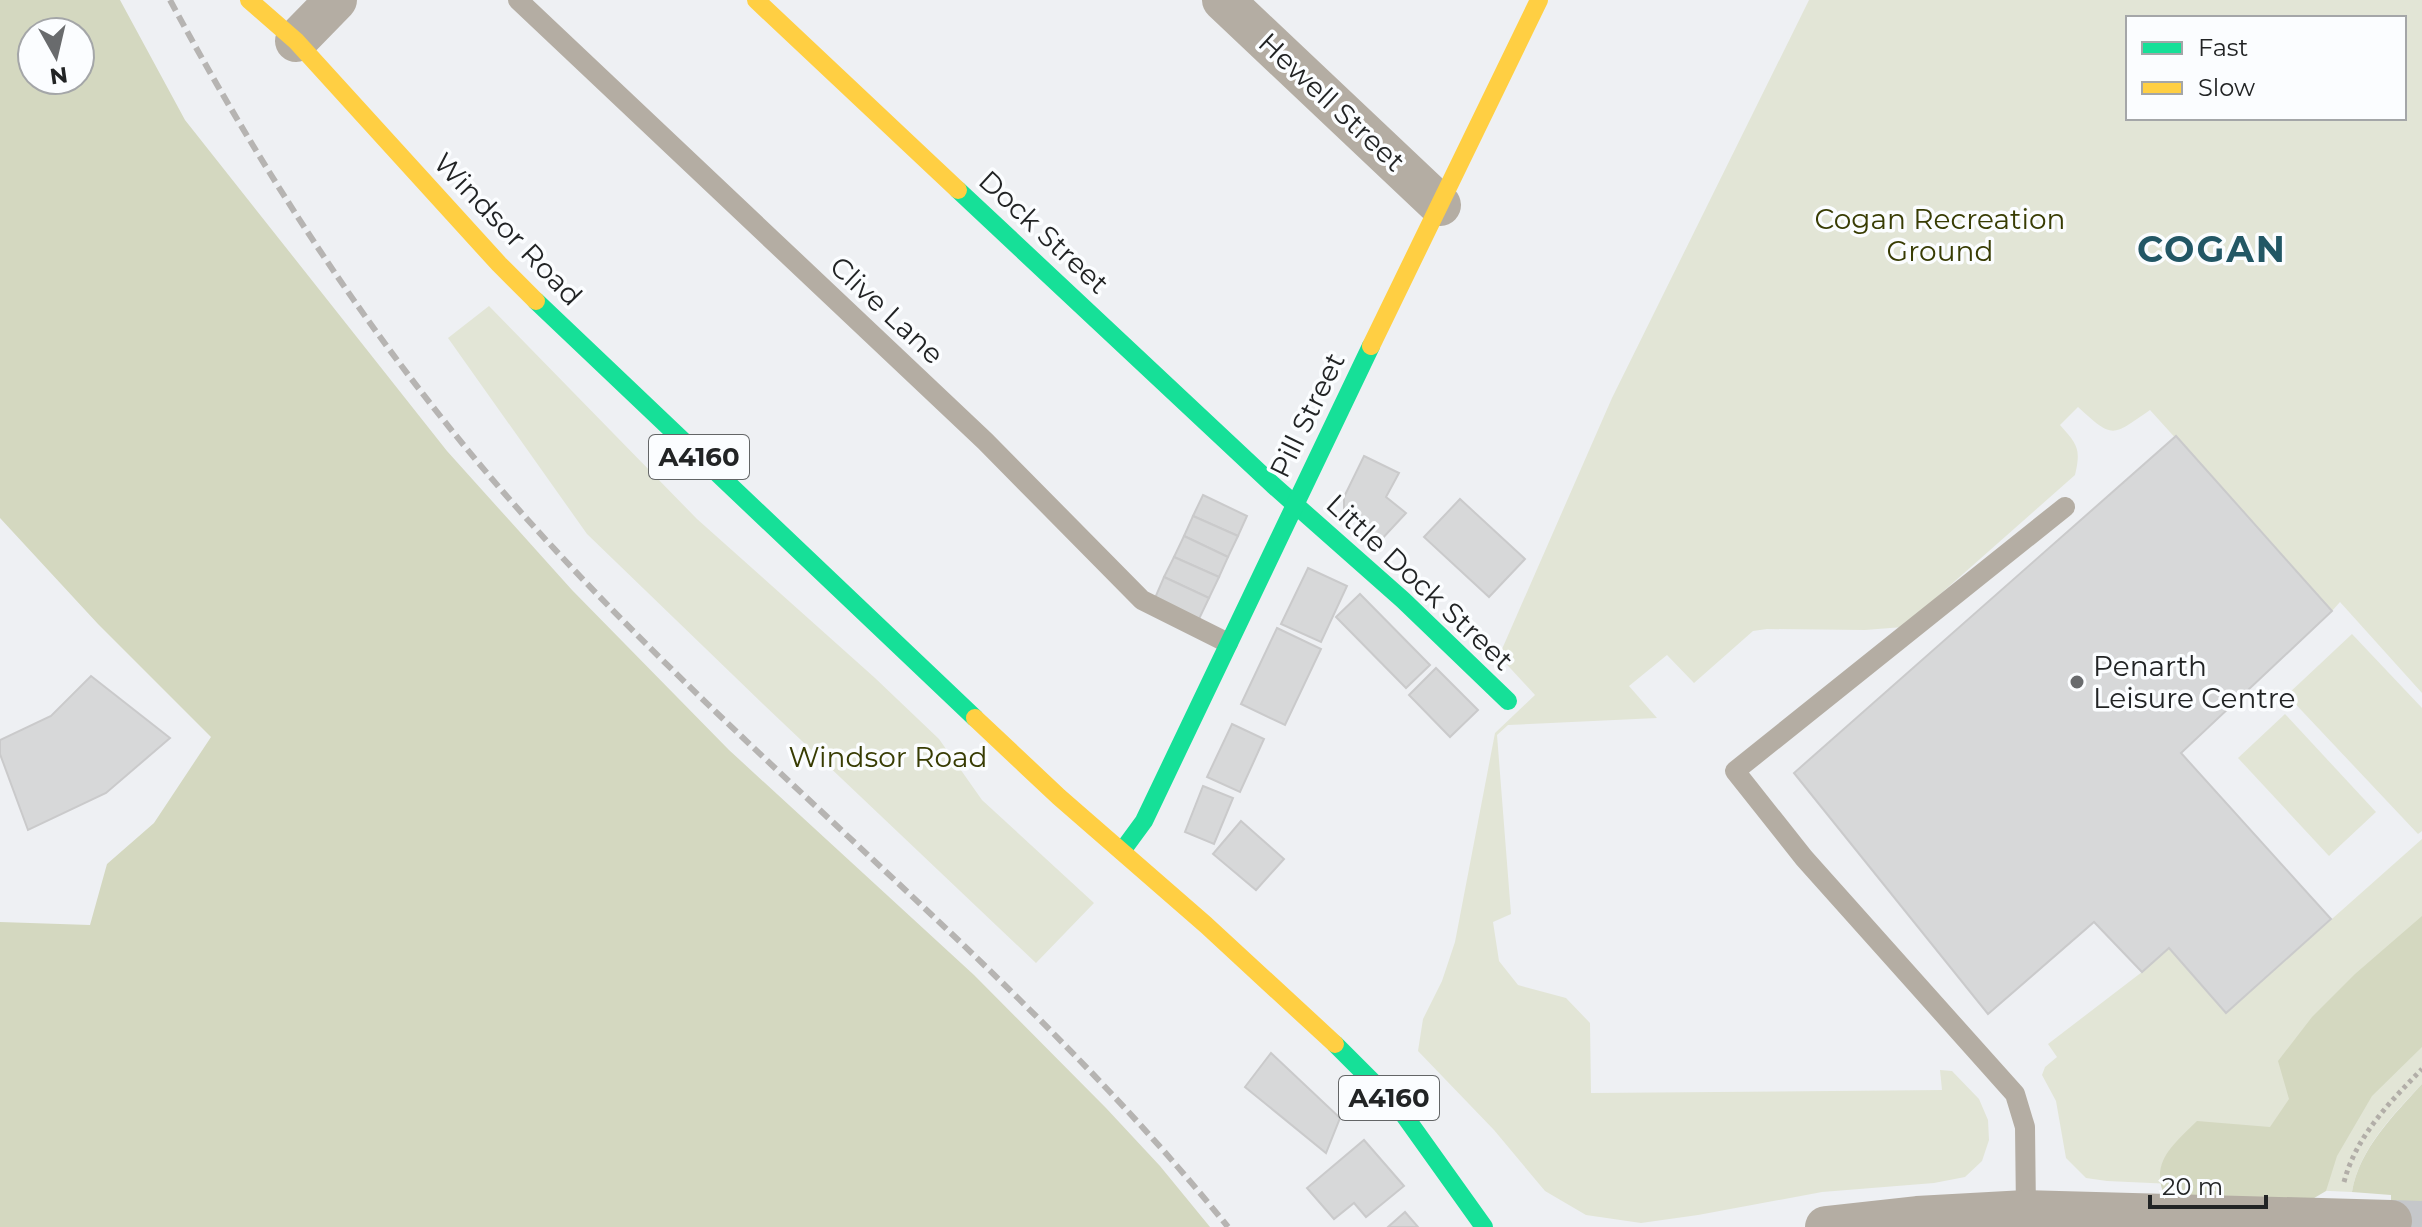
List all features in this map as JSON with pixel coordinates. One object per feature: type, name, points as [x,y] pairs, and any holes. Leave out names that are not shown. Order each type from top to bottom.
[{"type":"street","name":"Windsor Road","points":[[249,0],[296,41],[499,264],[578,343],[1024,765],[1330,1039],[1399,1108],[1484,1227]]},
{"type":"street","points":[[296,41],[336,0]]},
{"type":"street","name":"Dock Street","points":[[756,0],[1294,505]]},
{"type":"street","name":"Hewell Street","points":[[1223,0],[1440,205]]},
{"type":"street","name":"Pill Street","points":[[1122,851],[1144,821],[1539,0]]},
{"type":"street","name":"Little Dock Street","points":[[1294,505],[1403,600],[1508,701]]},
{"type":"street","points":[[1826,1227],[1917,1217],[2026,1211],[2391,1221]]},
{"type":"lane","name":"Clive Lane","points":[[518,0],[985,441],[1142,600],[1228,643]]},
{"type":"lane","points":[[2026,1211],[2025,1127],[2015,1094],[1804,858],[1735,771],[2065,507]]},
{"type":"path","points":[[2335,1219],[2346,1175],[2362,1139],[2422,1069]]},
{"type":"green space","points":[[0,0],[120,0],[185,120],[447,451],[572,590],[729,750],[974,975],[1106,1108],[1160,1166],[1210,1227],[0,1227],[0,922],[90,925],[107,864],[154,823],[211,737],[98,624],[0,518]]},
{"type":"green space","name":"Cogan Recreation Ground","points":[[1809,0],[2422,0],[2422,693],[2340,602],[2332,611],[2150,410],[2113,431],[2099,425],[2078,407],[2060,425],[2076,448],[2078,459],[2075,475],[1903,627],[1753,631],[1694,683],[1667,655],[1629,686],[1657,718],[1508,725],[1497,735],[1511,914],[1493,922],[1499,961],[1518,985],[1566,998],[1590,1023],[1591,1093],[1942,1090],[1940,1070],[1952,1071],[1979,1099],[1988,1120],[1989,1140],[1982,1161],[1965,1177],[1934,1183],[1822,1192],[1641,1223],[1586,1215],[1545,1191],[1494,1130],[1418,1051],[1423,1019],[1442,981],[1455,942],[1495,733],[1535,695],[1499,656],[1612,398]]},
{"type":"green space","name":"Windsor Road","points":[[489,306],[697,519],[939,739],[982,800],[1094,903],[1036,963],[587,534],[448,338]]},
{"type":"green space","points":[[2352,634],[2422,708],[2422,831],[2418,834],[2287,695]]},
{"type":"green space","points":[[2285,714],[2376,812],[2329,856],[2238,758]]},
{"type":"green space","points":[[2422,839],[2422,1084],[2389,1120],[2370,1147],[2352,1192],[2107,1181],[2086,1178],[2066,1158],[2056,1101],[2042,1075],[2045,1067],[2057,1057],[2048,1044],[2169,948],[2227,1012]]},
{"type":"green space","points":[[2422,916],[2422,1047],[2372,1096],[2337,1156],[2326,1191],[2304,1204],[2165,1197],[2160,1174],[2166,1154],[2197,1121],[2270,1127],[2289,1099],[2278,1061],[2312,1017],[2355,974]]},
{"type":"green space","points":[[2422,1084],[2422,1227],[2391,1227],[2391,1195],[2352,1192],[2370,1147],[2389,1120]]},
{"type":"building","name":"Penarth Leisure Centre","points":[[2176,436],[2332,611],[2181,753],[2331,919],[2226,1013],[2169,948],[2142,972],[2094,922],[1988,1014],[1794,773]]},
{"type":"building","points":[[1364,456],[1399,473],[1386,497],[1406,513],[1381,540],[1344,512],[1344,497]]},
{"type":"building","points":[[1203,495],[1247,516],[1238,536],[1193,516]]},
{"type":"building","points":[[1460,499],[1525,559],[1489,597],[1424,537]]},
{"type":"building","points":[[1193,516],[1238,536],[1228,557],[1184,536]]},
{"type":"building","points":[[1184,536],[1228,557],[1219,577],[1174,557]]},
{"type":"building","points":[[1174,557],[1219,577],[1209,598],[1164,577]]},
{"type":"building","points":[[1308,568],[1347,586],[1321,642],[1281,624]]},
{"type":"building","points":[[1164,577],[1209,598],[1199,619],[1155,598]]},
{"type":"building","points":[[1360,594],[1430,665],[1406,688],[1336,617]]},
{"type":"building","points":[[1277,628],[1321,649],[1285,725],[1241,704]]},
{"type":"building","points":[[1436,668],[1478,710],[1450,737],[1409,695]]},
{"type":"building","points":[[91,676],[170,738],[106,793],[28,830],[0,754],[0,740],[51,716]]},
{"type":"building","points":[[1232,724],[1264,739],[1240,792],[1207,777]]},
{"type":"building","points":[[1203,786],[1233,798],[1214,844],[1185,832]]},
{"type":"building","points":[[1241,821],[1284,859],[1256,890],[1213,854]]},
{"type":"building","points":[[1271,1053],[1340,1118],[1326,1153],[1245,1087]]},
{"type":"building","points":[[1364,1140],[1404,1186],[1366,1217],[1354,1203],[1334,1219],[1307,1188]]},
{"type":"building","points":[[1405,1212],[1418,1227],[1388,1227]]},
{"type":"tunnel","points":[[2391,1221],[2422,1222]]},
{"type":"railway","points":[[170,0],[254,148],[346,290],[448,425],[502,490],[642,639],[1070,1050],[1151,1137],[1228,1227]]},
{"type":"traffic: fast","points":[[958,190],[1273,485],[1403,600],[1508,701]]},
{"type":"traffic: fast","points":[[536,301],[975,718]]},
{"type":"traffic: fast","points":[[1122,851],[1144,821],[1371,346]]},
{"type":"traffic: fast","points":[[1335,1044],[1399,1108],[1484,1227]]},
{"type":"traffic: slow","points":[[249,0],[296,41],[536,301]]},
{"type":"traffic: slow","points":[[756,0],[958,190]]},
{"type":"traffic: slow","points":[[1371,346],[1539,0]]},
{"type":"traffic: slow","points":[[975,718],[1335,1044]]},
{"type":"place","name":"Penarth Leisure Centre","points":[[2077,682]]},
{"type":"district","name":"COGAN","points":[[2212,249]]}]
